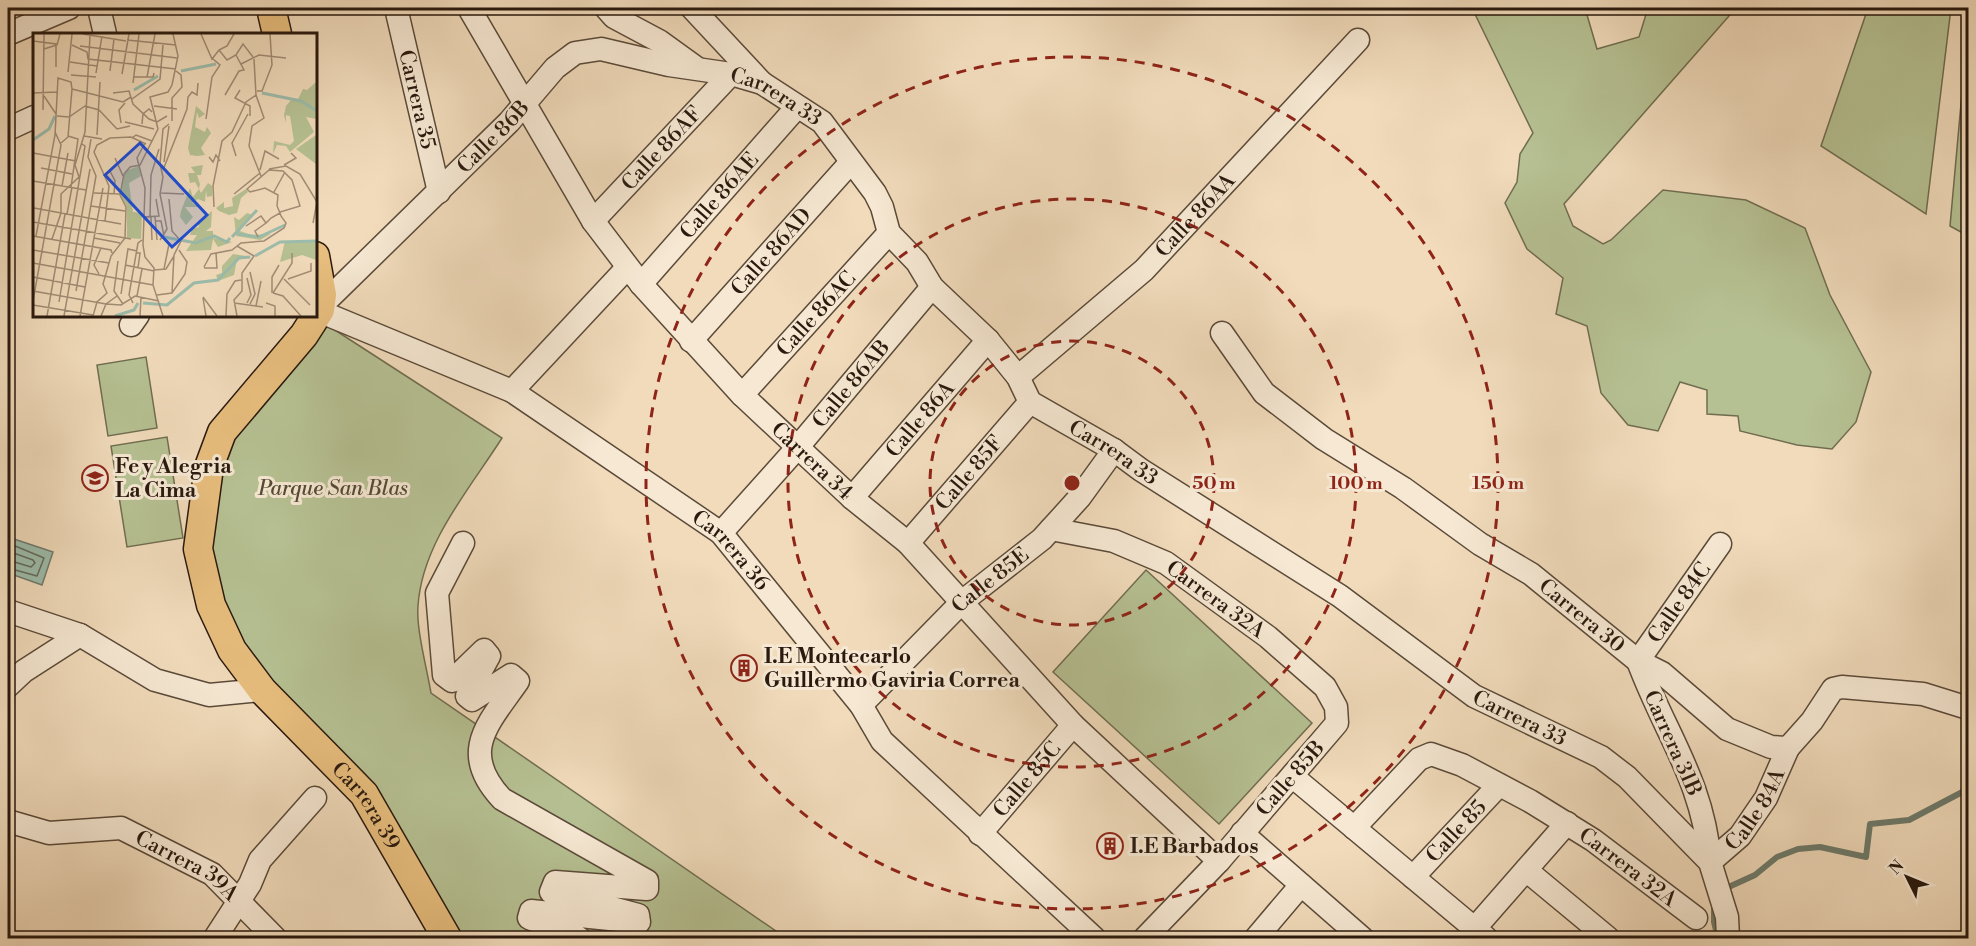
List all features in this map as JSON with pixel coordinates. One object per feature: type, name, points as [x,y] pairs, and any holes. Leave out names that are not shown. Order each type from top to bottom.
[{"type":"main road","points":[[271,8],[277,33]]},
{"type":"main road","points":[[316,269],[319,307]]},
{"type":"main road","name":"Calle 86B","points":[[198,549],[209,467],[222,432],[304,334],[314,316]]},
{"type":"main road","name":"Carrera 39","points":[[198,549],[211,605],[232,650],[262,690],[364,794],[447,939]]},
{"type":"street","points":[[8,34],[69,8]]},
{"type":"street","points":[[99,8],[105,33]]},
{"type":"street","name":"Carrera 35","points":[[396,8],[439,192]]},
{"type":"street","name":"Carrera 34","points":[[469,8],[593,221],[634,276],[691,341],[797,448],[852,498],[908,543],[1073,725],[1219,861]]},
{"type":"street","points":[[692,8],[762,82]]},
{"type":"street","name":"Carrera 33","points":[[616,11],[696,68],[762,82],[822,122],[882,207],[889,233],[917,262],[932,287],[988,340],[1018,377],[1030,402],[1114,450],[1141,470],[1340,596],[1474,696],[1601,757],[1627,777],[1710,861]]},
{"type":"street","name":"Calle 86AA","points":[[1018,377],[1144,270],[1358,40]]},
{"type":"street","name":"Calle 86B","points":[[319,307],[439,192],[526,103],[555,68],[575,53],[601,49],[669,65],[696,68]]},
{"type":"street","name":"Calle 86AF","points":[[593,221],[731,74]]},
{"type":"street","name":"Calle 86AE","points":[[634,276],[797,107]]},
{"type":"street","points":[[8,129],[33,117]]},
{"type":"street","name":"Calle 86AD","points":[[691,341],[851,162]]},
{"type":"street","name":"Calle 86AC","points":[[742,395],[889,233]]},
{"type":"street","points":[[512,391],[634,276]]},
{"type":"street","name":"Calle 86AB","points":[[721,533],[797,448],[932,287]]},
{"type":"street","name":"Carrera 36","points":[[319,307],[512,391],[721,533],[861,705],[882,741],[1094,939]]},
{"type":"street","name":"Carrera 30","points":[[1222,333],[1264,393],[1324,439],[1403,488],[1480,544],[1524,570],[1638,661],[1662,673],[1727,729],[1771,747],[1788,748]]},
{"type":"street","name":"Calle 86A","points":[[852,498],[988,340]]},
{"type":"street","name":"Calle 85F","points":[[908,543],[1030,402]]},
{"type":"street","name":"Calle 85E","points":[[861,705],[963,601],[1051,529],[1114,450]]},
{"type":"street","name":"Carrera 32A","points":[[1051,529],[1114,542],[1166,563],[1268,637],[1325,687],[1336,707],[1337,723]]},
{"type":"street","points":[[463,543],[437,593],[444,675],[452,681],[484,650],[489,656],[467,696],[472,700],[512,675],[518,681],[484,729],[479,755],[486,783],[502,799],[647,881],[646,889],[555,882],[551,892],[638,915],[639,922],[531,912],[529,918],[579,939]]},
{"type":"street","name":"Calle 84C","points":[[1638,661],[1720,544]]},
{"type":"street","points":[[8,611],[80,635],[155,680],[209,695],[262,690]]},
{"type":"street","points":[[8,686],[24,671],[80,635]]},
{"type":"street","name":"Carrera 31B","points":[[1638,661],[1653,702],[1686,764],[1701,803],[1707,829],[1710,861]]},
{"type":"street","points":[[1788,748],[1812,721],[1833,689],[1842,687],[1923,694],[1968,708]]},
{"type":"street","name":"Calle 85B","points":[[1145,939],[1219,861],[1337,723]]},
{"type":"street","name":"Calle 85C","points":[[980,834],[1073,725]]},
{"type":"street","name":"Calle 84A","points":[[1710,861],[1740,836],[1766,798],[1788,748]]},
{"type":"street","name":"Carrera 32A","points":[[1354,828],[1419,759],[1431,754],[1462,765],[1567,823],[1696,918]]},
{"type":"street","points":[[1292,776],[1481,933],[1526,870],[1567,823]]},
{"type":"street","name":"Calle 85","points":[[1413,877],[1499,785]]},
{"type":"street","points":[[215,939],[239,901],[260,860],[315,798]]},
{"type":"street","name":"Carrera 39A","points":[[11,822],[49,833],[121,828],[212,874],[275,939]]},
{"type":"street","points":[[1242,834],[1362,939]]},
{"type":"street","points":[[1710,861],[1727,917],[1728,939]]},
{"type":"street","points":[[1526,870],[1608,939]]},
{"type":"street","points":[[1256,939],[1301,885]]},
{"type":"green space","points":[[1472,8],[1585,8],[1597,49],[1639,37],[1648,8],[1736,8],[1564,204],[1573,226],[1603,244],[1611,240],[1663,190],[1746,200],[1805,228],[1830,295],[1871,372],[1856,422],[1832,449],[1797,445],[1740,431],[1738,416],[1707,414],[1707,390],[1680,382],[1658,431],[1628,425],[1601,393],[1587,326],[1556,314],[1563,278],[1527,249],[1505,203],[1517,182],[1520,154],[1533,133]]},
{"type":"green space","points":[[1868,8],[1951,8],[1926,214],[1821,146]]},
{"type":"green space","points":[[1968,26],[1968,236],[1950,226]]},
{"type":"green space","name":"Parque San Blas","points":[[321,321],[502,438],[449,518],[428,560],[421,583],[418,606],[419,626],[431,693],[786,938],[457,938],[270,687],[216,604],[209,507],[227,435]]},
{"type":"green space","points":[[146,357],[157,428],[108,436],[97,365]]},
{"type":"green space","points":[[167,437],[183,538],[127,547],[111,446]]},
{"type":"green space","points":[[1146,570],[1312,723],[1219,824],[1053,672]]},
{"type":"water","points":[[8,537],[53,552],[42,585],[8,573]]},
{"type":"waterway","points":[[1722,890],[1755,875],[1777,857],[1798,849],[1820,847],[1866,857],[1870,824],[1909,820],[1968,789]]},
{"type":"waterway","points":[[1714,907],[1714,922],[1718,938]]},
{"type":"place","name":"Fe y Alegria La Cima","points":[[95,478]]},
{"type":"place","name":"I.E Montecarlo Guillermo Gaviria Correa","points":[[744,668]]},
{"type":"place","name":"I.E Barbados","points":[[1110,846]]}]
